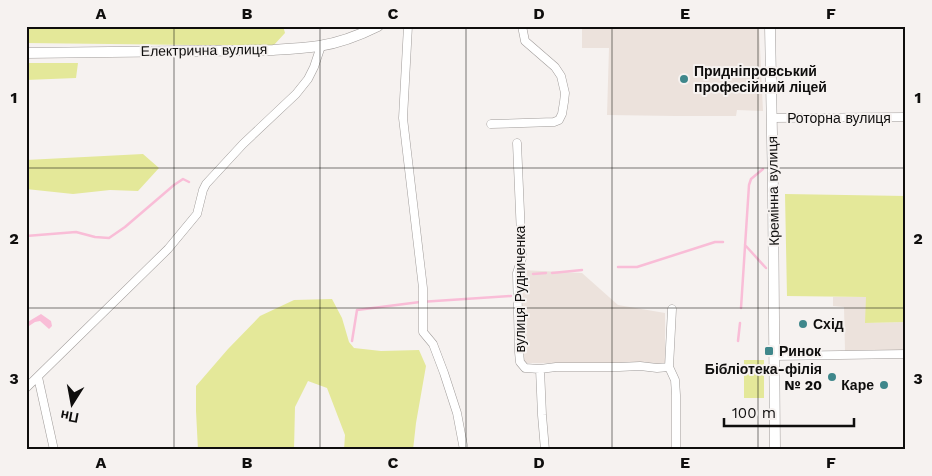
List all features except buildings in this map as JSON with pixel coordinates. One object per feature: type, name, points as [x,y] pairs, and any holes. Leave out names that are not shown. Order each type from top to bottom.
[{"type":"street","name":"Електрична вулиця","points":[[26,53],[272,50],[321,46],[349,38],[378,26]]},
{"type":"street","points":[[408,26],[403,118],[423,288],[423,332],[434,344],[457,413],[464,450]]},
{"type":"street","points":[[491,124],[554,122],[560,120],[562,114],[565,93],[561,76],[555,67],[525,41],[522,26]]},
{"type":"street","name":"Кремінна вулиця","points":[[770,26],[773,144],[775,450]]},
{"type":"street","points":[[26,388],[168,250],[197,214],[206,184],[243,144],[296,94],[308,79],[321,46]]},
{"type":"street","name":"Роторна вулиця","points":[[772,118],[906,117]]},
{"type":"street","name":"вулиця Рудниченка","points":[[517,143],[522,258],[517,273],[519,352],[520,362],[525,368],[540,369],[545,450]]},
{"type":"street","points":[[672,310],[669,367],[675,380],[676,450]]},
{"type":"street","points":[[774,356],[906,354]]},
{"type":"street","points":[[540,369],[556,366],[669,367]]},
{"type":"street","points":[[38,377],[54,450]]},
{"type":"shaded area","name":"Придніпровський професійний ліцей","points":[[582,26],[759,26],[763,111],[737,110],[736,116],[607,115],[609,48],[582,48]]},
{"type":"shaded area","points":[[522,270],[582,273],[618,305],[665,313],[665,364],[524,363]]},
{"type":"shaded area","points":[[833,297],[867,297],[866,323],[906,322],[906,350],[845,351],[844,307],[833,306]]},
{"type":"shaded area","points":[[41,314],[51,321],[52,326],[49,329],[40,321],[26,328],[26,323]]},
{"type":"green space","points":[[26,26],[283,26],[285,33],[273,46],[26,43]]},
{"type":"green space","points":[[26,63],[78,63],[76,78],[26,80]]},
{"type":"green space","points":[[143,154],[159,168],[138,191],[110,190],[73,194],[26,189],[26,160]]},
{"type":"green space","points":[[785,194],[906,196],[906,322],[865,323],[866,297],[787,296]]},
{"type":"green space","points":[[332,299],[342,318],[349,342],[354,348],[381,351],[419,350],[426,366],[413,450],[344,450],[345,435],[327,388],[308,381],[295,407],[294,450],[198,450],[196,386],[228,349],[260,316],[294,300]]},
{"type":"green space","points":[[744,360],[764,360],[764,398],[744,398]]},
{"type":"waterway","points":[[741,308],[749,185],[751,179],[763,169]]},
{"type":"waterway","points":[[26,236],[76,232],[95,237],[109,238],[125,227],[174,185],[183,179],[189,182]]},
{"type":"waterway","points":[[618,267],[637,267],[715,242],[723,242]]},
{"type":"waterway","points":[[745,245],[766,268]]},
{"type":"waterway","points":[[552,273],[582,270]]},
{"type":"waterway","points":[[533,274],[546,273]]},
{"type":"waterway","points":[[352,341],[357,310],[420,302],[511,296]]},
{"type":"waterway","points":[[738,341],[740,323]]},
{"type":"place","name":"Придніпровський професійний ліцей","points":[[684,79]]},
{"type":"place","name":"Схід","points":[[803,324]]},
{"type":"place","name":"Ринок","points":[[769,351]]},
{"type":"place","name":"Бібліотека-філія № 20","points":[[832,377]]},
{"type":"place","name":"Каре","points":[[884,385]]}]
